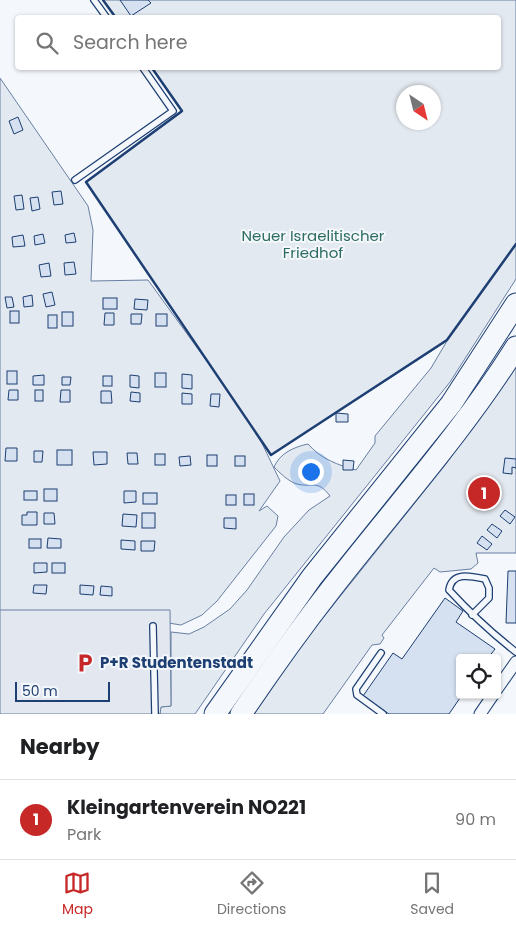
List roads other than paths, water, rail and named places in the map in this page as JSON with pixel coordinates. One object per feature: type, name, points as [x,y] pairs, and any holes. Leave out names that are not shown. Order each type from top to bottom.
[{"type":"highway","points":[[215,714],[312,577],[451,404],[516,304]]},
{"type":"highway","points":[[241,714],[272,667],[467,418],[516,347]]},
{"type":"street","points":[[501,683],[516,662]]},
{"type":"street","points":[[480,714],[490,699]]},
{"type":"lane","points":[[94,0],[105,15]]},
{"type":"lane","points":[[75,180],[173,111],[144,70]]},
{"type":"lane","points":[[472,615],[489,598],[489,588],[485,579],[470,575],[458,577],[450,584],[449,590],[482,627],[516,652]]},
{"type":"lane","points":[[153,626],[155,714]]},
{"type":"lane","points":[[381,653],[356,689],[357,695],[384,714]]},
{"type":"place","name":"Kleingartenverein NO221","points":[[484,493]]},
{"type":"place","name":"P+R Studentenstadt","points":[[85,663]]},
{"type":"park label","name":"Neuer Israelitischer Friedhof","points":[[313,244]]}]
